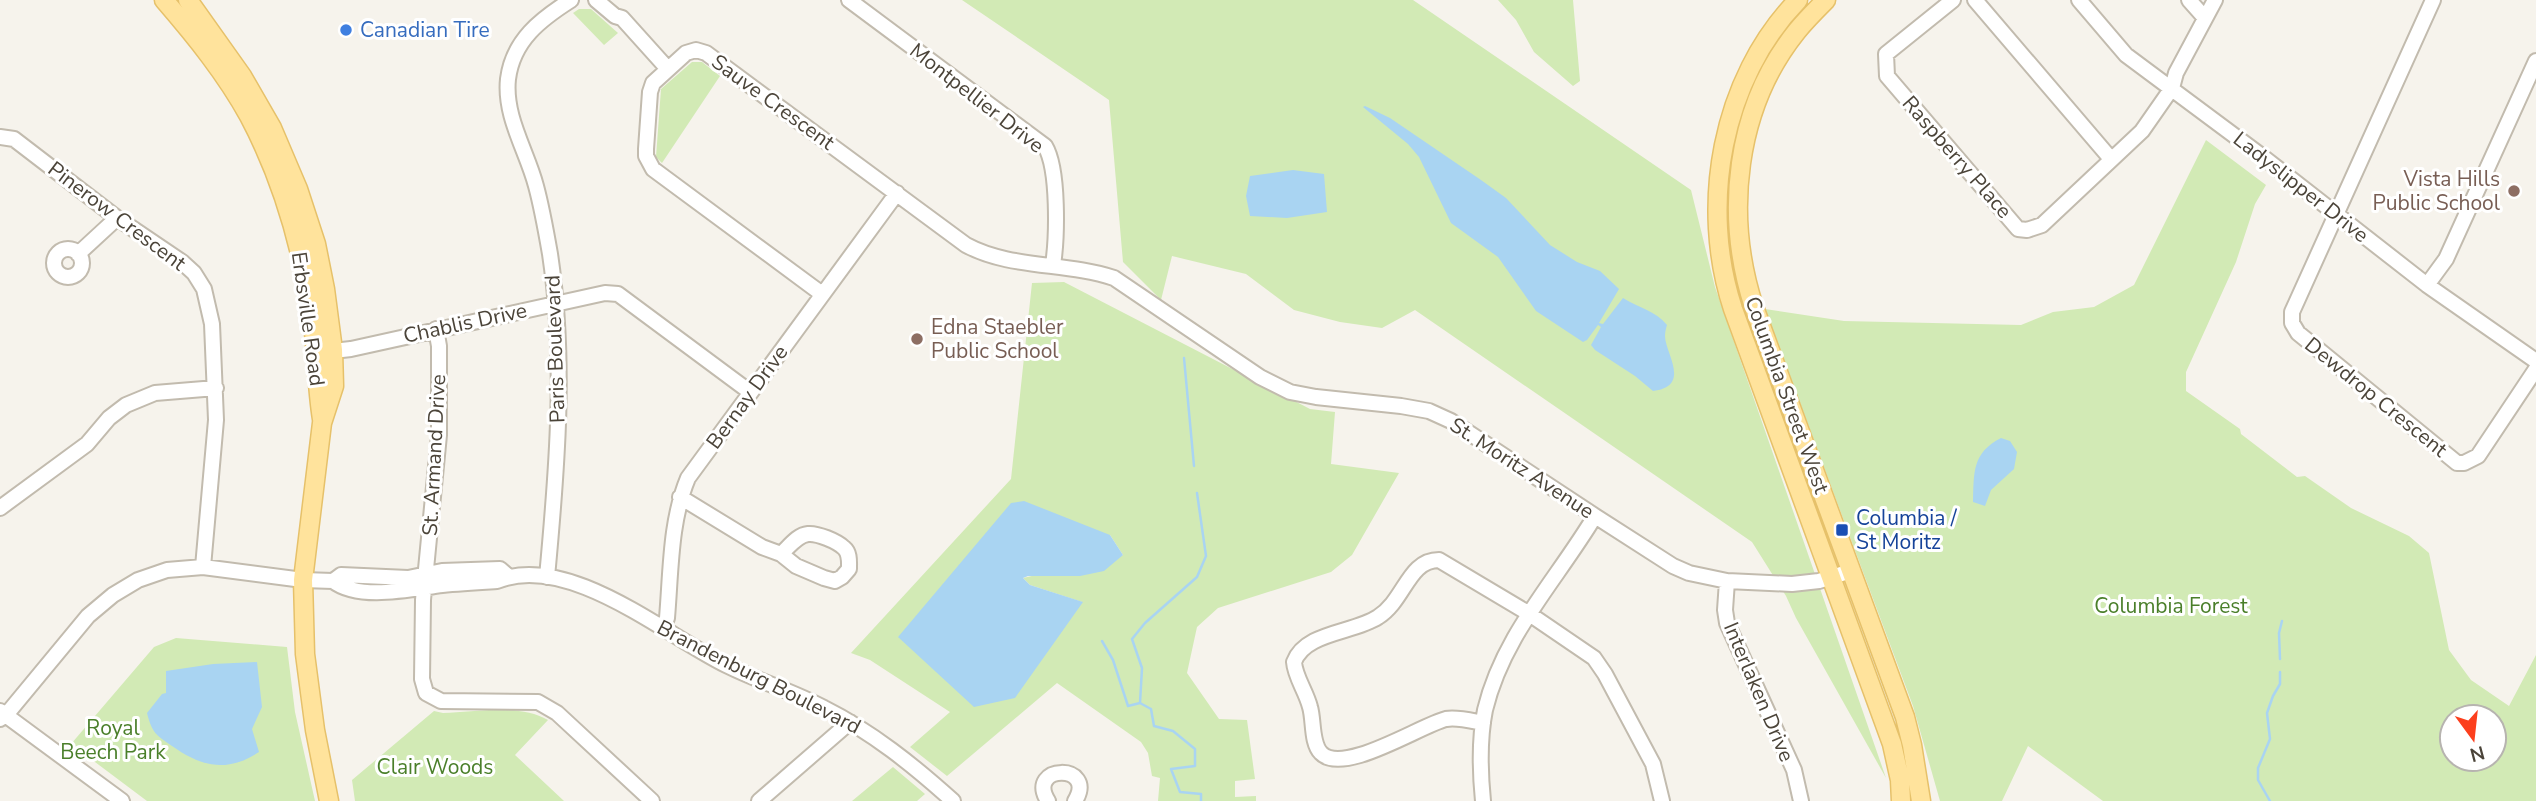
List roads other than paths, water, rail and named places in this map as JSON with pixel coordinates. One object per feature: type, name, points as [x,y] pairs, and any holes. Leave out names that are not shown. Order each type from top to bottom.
[{"type":"main road","name":"Erbsville Road","points":[[164,0],[206,51],[237,96],[260,138],[281,187],[300,250],[311,309],[334,386],[323,423],[303,580],[307,667],[315,730],[329,801]]},
{"type":"main road","name":"Erbsville Road","points":[[188,0],[242,76],[272,128],[298,189],[316,244],[324,352]]},
{"type":"main road","name":"Columbia Street West","points":[[1798,0],[1767,39],[1744,78],[1731,117],[1722,155],[1717,200],[1720,254],[1724,282],[1733,309],[1892,744],[1900,780],[1900,801]]},
{"type":"main road","name":"Columbia Street West","points":[[1826,0],[1796,33],[1767,78],[1752,116],[1738,178],[1738,232],[1750,295],[1905,717],[1921,801]]},
{"type":"street","name":"Paris Boulevard","points":[[547,15],[548,8],[555,0]]},
{"type":"street","name":"Paris Boulevard","points":[[547,577],[559,446],[557,303],[547,235],[536,186],[512,116],[508,94],[510,67],[527,34],[547,15],[571,0]]},
{"type":"street","points":[[596,0],[622,18],[667,68]]},
{"type":"street","points":[[612,0],[622,18]]},
{"type":"street","name":"Montpellier Drive","points":[[849,0],[1045,146],[1050,158],[1057,222],[1053,265]]},
{"type":"street","name":"Raspberry Place","points":[[1953,0],[1886,54],[1887,76],[2018,229],[2027,230],[2042,225],[2142,131],[2172,88],[2176,73],[2215,0]]},
{"type":"street","points":[[1975,0],[2111,159]]},
{"type":"street","name":"Ladyslipper Drive","points":[[2079,0],[2126,55],[2427,285],[2536,361]]},
{"type":"street","points":[[2189,0],[2205,18]]},
{"type":"street","name":"Dewdrop Crescent","points":[[2433,0],[2292,312],[2292,323],[2294,329],[2450,458],[2464,463],[2478,456],[2536,369]]},
{"type":"street","name":"Sauve Crescent","points":[[822,294],[653,169],[646,156],[646,149],[650,89],[656,79],[689,51],[700,50],[897,193]]},
{"type":"street","points":[[2427,285],[2446,260],[2536,61]]},
{"type":"street","name":"Pinerow Crescent","points":[[0,137],[14,139],[117,218],[181,262],[201,283],[212,324],[216,388],[216,420],[203,567]]},
{"type":"street","name":"St. Moritz Avenue","points":[[897,193],[966,245],[983,254],[1090,270],[1114,278],[1260,377],[1290,392],[1401,405],[1429,411],[1451,421],[1674,566],[1706,578],[1792,584],[1832,578],[1850,571]]},
{"type":"street","name":"Bernay Drive","points":[[663,628],[667,618],[680,497],[688,478],[897,193]]},
{"type":"street","points":[[78,254],[117,218]]},
{"type":"street","name":"Chablis Drive","points":[[324,352],[351,349],[605,293],[618,294],[750,392]]},
{"type":"street","name":"St. Armand Drive","points":[[436,329],[439,346],[439,435],[424,581],[422,679],[426,693],[441,701],[538,702],[557,713],[652,801]]},
{"type":"street","points":[[0,508],[87,444],[109,418],[126,405],[155,393],[216,388]]},
{"type":"street","points":[[680,497],[762,547],[781,554]]},
{"type":"street","points":[[1483,801],[1480,762],[1483,723],[1497,673],[1528,613],[1595,516]]},
{"type":"street","points":[[1483,723],[1457,718],[1445,719],[1394,743],[1345,758],[1329,758],[1321,753],[1316,744],[1311,708],[1294,668],[1296,655],[1308,643],[1371,622],[1385,613],[1400,596],[1419,565],[1428,560],[1439,560],[1528,613],[1586,651],[1599,664],[1653,764],[1662,801]]},
{"type":"street","name":"Brandenburg Boulevard","points":[[2,715],[88,616],[113,595],[138,580],[167,570],[203,567],[303,580],[333,581],[341,587],[375,592],[424,581],[497,581],[508,576],[547,577],[595,590],[725,664],[850,722],[888,746],[953,801]]},
{"type":"street","name":"Interlaken Drive","points":[[1727,581],[1727,623],[1794,770],[1801,801]]},
{"type":"street","points":[[2,715],[103,796],[122,801]]},
{"type":"street","points":[[759,801],[850,722]]},
{"type":"street","points":[[1048,801],[1044,794],[1045,782],[1059,772],[1070,774],[1078,782],[1079,793],[1075,801]]},
{"type":"water","points":[[1363,107],[1390,118],[1506,198],[1550,245],[1577,262],[1600,271],[1619,289],[1599,323],[1603,324],[1623,298],[1663,320],[1667,325],[1666,343],[1674,368],[1671,383],[1665,388],[1653,391],[1595,350],[1591,345],[1601,327],[1598,325],[1583,342],[1536,311],[1498,257],[1451,223],[1419,157],[1408,144]]},
{"type":"water","points":[[1293,170],[1324,174],[1327,212],[1287,218],[1250,216],[1246,196],[1250,176]]},
{"type":"water","points":[[2001,438],[2010,441],[2017,452],[2014,469],[1991,490],[1985,506],[1973,502],[1976,464],[1985,450]]},
{"type":"water","points":[[1024,501],[1110,535],[1123,555],[1104,571],[1080,576],[1023,578],[1030,585],[1083,602],[1015,698],[974,707],[898,637],[1011,503]]},
{"type":"water","points":[[257,662],[262,707],[252,729],[259,752],[236,763],[204,763],[172,746],[153,729],[147,713],[162,694],[166,693],[166,671],[213,664]]},
{"type":"waterway","points":[[1184,358],[1194,466]]},
{"type":"waterway","points":[[1140,703],[1142,668],[1132,639],[1145,623],[1197,577],[1206,556],[1197,493]]},
{"type":"waterway","points":[[2280,659],[2279,633],[2282,621]]},
{"type":"waterway","points":[[1102,641],[1113,660],[1128,706],[1140,703],[1151,709],[1154,726],[1173,731],[1195,749],[1195,766],[1171,769],[1180,792],[1201,794],[1201,801]]},
{"type":"waterway","points":[[2270,801],[2258,780],[2258,768],[2270,739],[2267,713],[2280,684],[2280,672]]},
{"type":"place","name":"Canadian Tire","points":[[346,30]]},
{"type":"place","name":"Vista Hills Public School","points":[[2514,191]]},
{"type":"place","name":"Edna Staebler Public School","points":[[917,339]]},
{"type":"place","name":"Columbia / St Moritz","points":[[1842,530]]},
{"type":"park label","name":"Columbia Forest","points":[[2171,606]]},
{"type":"park label","name":"Royal Beech Park","points":[[113,740]]},
{"type":"park label","name":"Clair Woods","points":[[435,767]]}]
